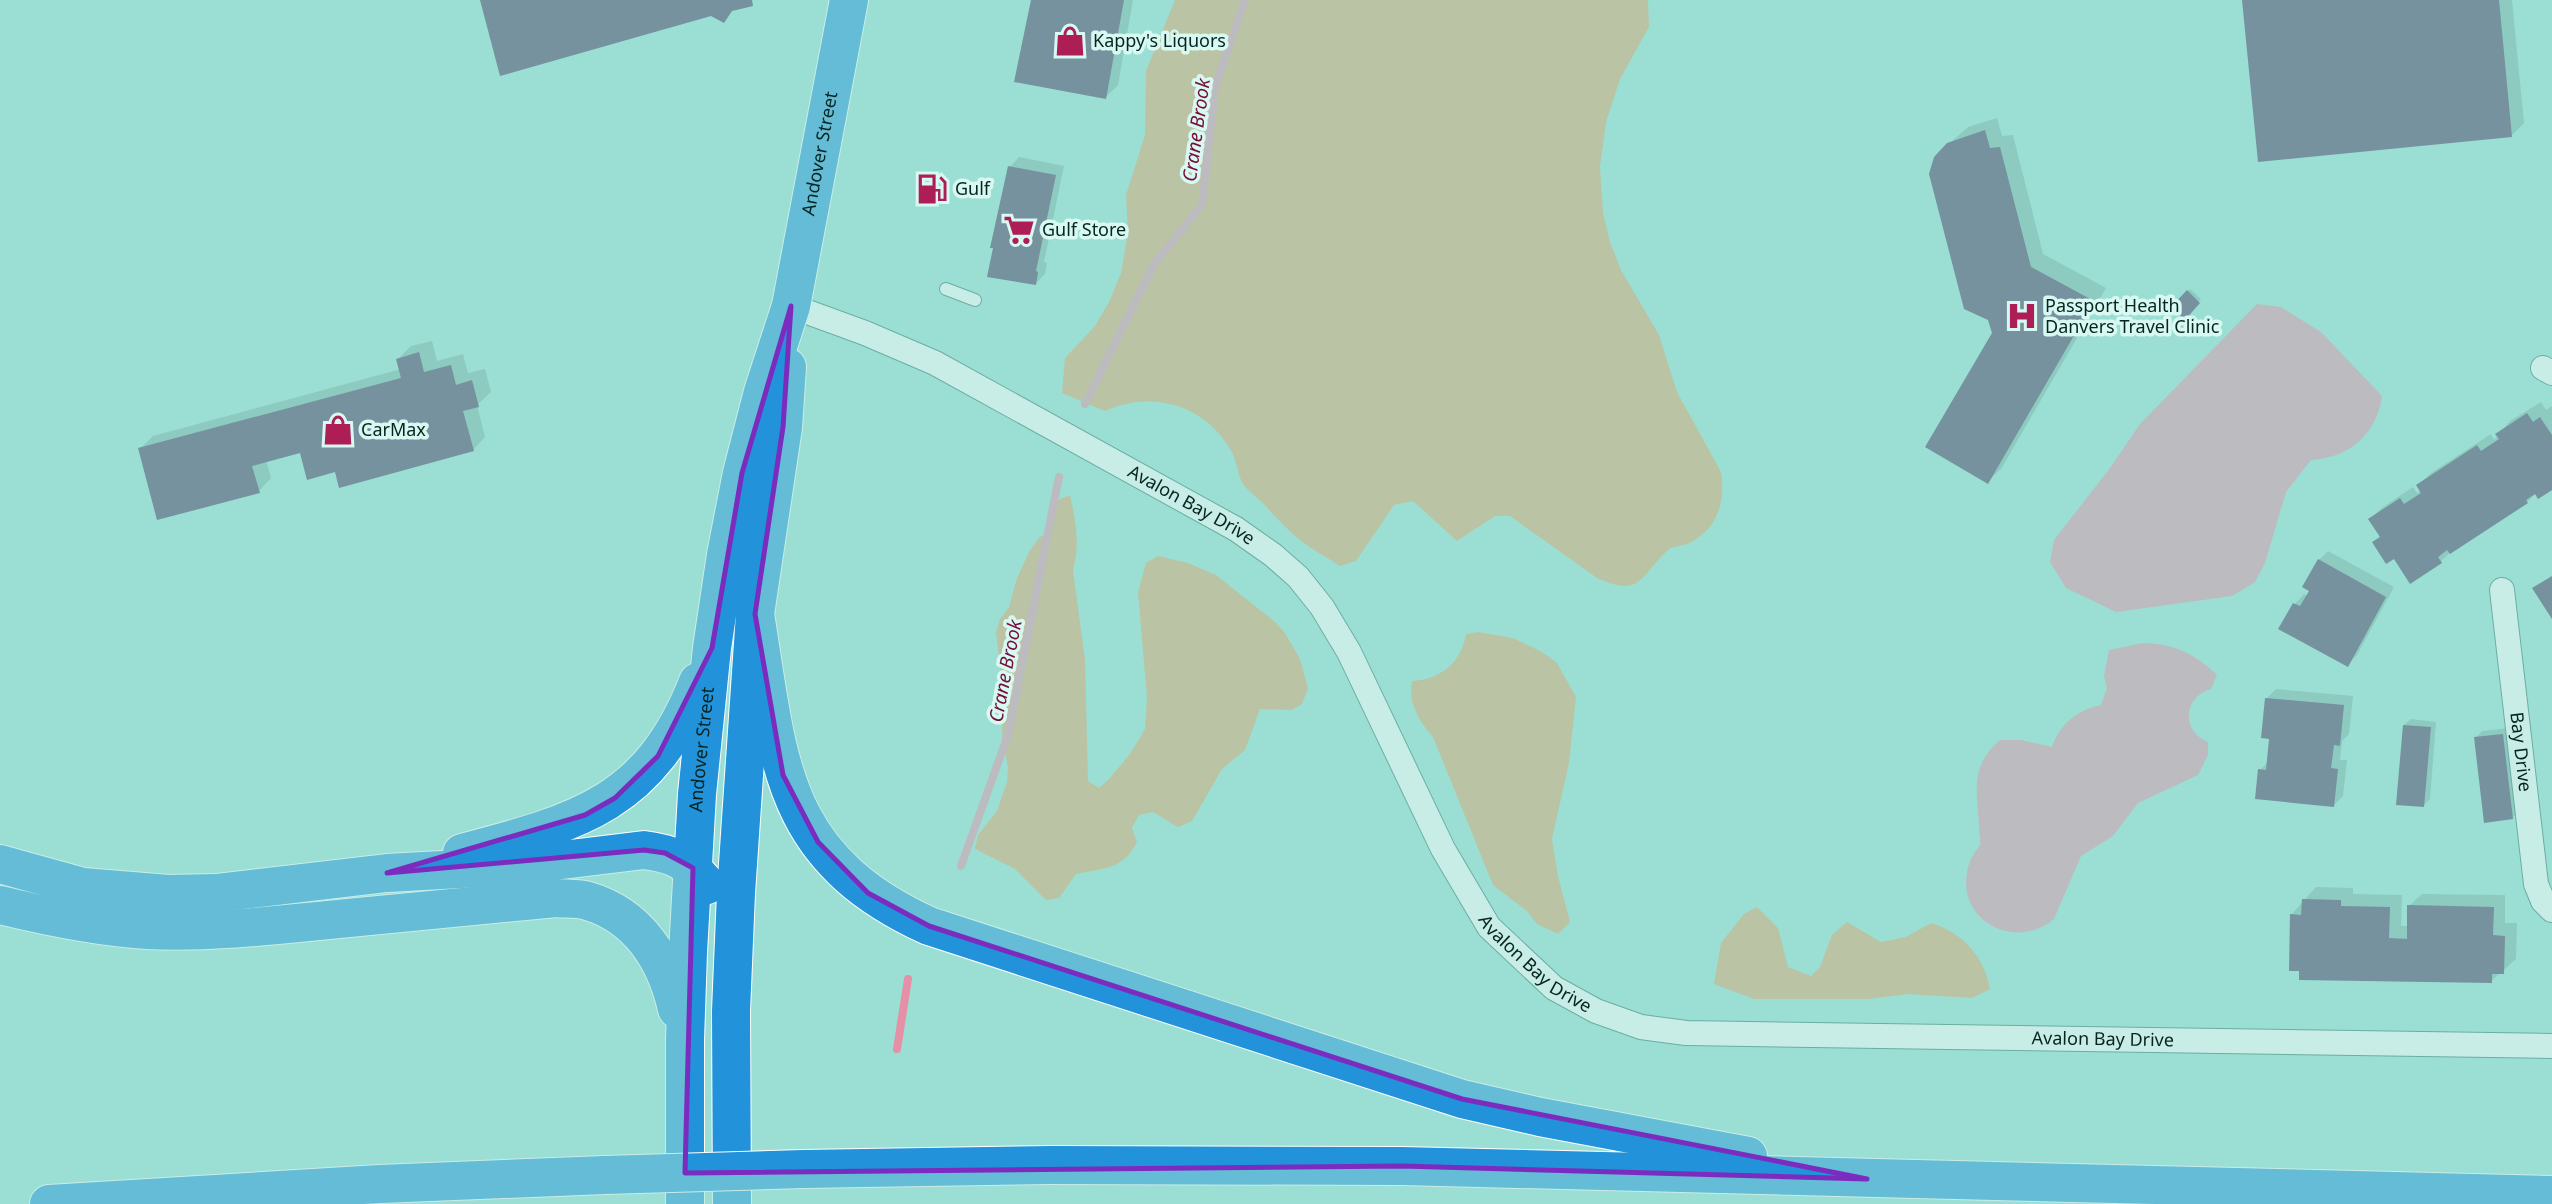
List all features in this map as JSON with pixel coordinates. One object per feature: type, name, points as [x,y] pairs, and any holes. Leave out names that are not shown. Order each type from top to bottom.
[{"type":"highway","name":"Andover Street","points":[[685,1204],[685,1040],[693,868],[712,648],[742,473],[763,392],[790,306],[849,0]]},
{"type":"highway","name":"Andover Street","points":[[732,1204],[736,893],[755,614],[783,427],[790,306]]},
{"type":"highway","points":[[755,614],[774,735],[783,775],[799,811],[818,842],[841,870],[868,893],[897,911],[942,930],[1462,1099],[1540,1117],[1867,1179]]},
{"type":"highway","points":[[387,873],[479,849],[574,818],[615,798],[647,769],[676,729],[712,648]]},
{"type":"highway","points":[[0,864],[83,887],[168,894],[216,893],[387,873],[513,866],[644,850],[665,853],[693,868],[710,888],[734,957]]},
{"type":"highway","points":[[0,905],[100,926],[196,930],[249,928],[556,898],[585,900],[614,911],[639,931],[660,958],[674,995],[685,1040]]},
{"type":"highway","points":[[49,1204],[380,1184],[605,1175],[1051,1165],[1389,1166],[2552,1195]]},
{"type":"street","name":"Avalon Bay Drive","points":[[790,306],[865,333],[935,363],[1236,529],[1273,555],[1298,577],[1322,607],[1349,652],[1443,849],[1489,927],[1554,988],[1596,1011],[1641,1027],[1686,1033],[2552,1046]]},
{"type":"street","name":"Bay Drive","points":[[2502,590],[2536,884],[2543,901],[2552,910]]},
{"type":"lane","points":[[946,289],[975,300]]},
{"type":"highlighted area","points":[[791,306],[783,427],[755,614],[783,775],[818,842],[868,893],[929,926],[1462,1099],[1867,1179],[1402,1166],[685,1173],[693,868],[665,853],[644,850],[387,873],[585,815],[615,798],[658,756],[712,648],[742,473]]},
{"type":"shaded area","points":[[1175,0],[1648,0],[1649,27],[1620,79],[1606,122],[1600,167],[1603,213],[1621,270],[1659,335],[1677,392],[1721,472],[1720,505],[1706,531],[1687,544],[1669,549],[1638,582],[1623,586],[1597,578],[1510,516],[1495,516],[1457,541],[1413,501],[1394,505],[1356,561],[1340,566],[1295,536],[1247,489],[1232,453],[1206,421],[1175,405],[1140,402],[1105,411],[1062,393],[1065,358],[1095,326],[1121,273],[1128,231],[1126,195],[1145,135],[1146,71]]},
{"type":"shaded area","points":[[2257,304],[2281,307],[2321,332],[2382,396],[2374,422],[2359,442],[2349,449],[2311,460],[2286,492],[2265,563],[2255,582],[2232,596],[2116,612],[2066,588],[2050,562],[2054,540],[2110,468],[2140,424]]},
{"type":"shaded area","points":[[1070,495],[1076,532],[1073,570],[1085,660],[1088,781],[1099,788],[1110,778],[1130,754],[1145,729],[1147,698],[1138,592],[1146,563],[1158,556],[1188,563],[1216,575],[1275,622],[1285,633],[1300,659],[1308,688],[1302,704],[1292,710],[1260,709],[1245,750],[1222,769],[1192,821],[1178,827],[1153,812],[1139,815],[1132,828],[1137,842],[1126,858],[1104,869],[1076,874],[1059,898],[1046,900],[1015,869],[975,849],[978,835],[997,811],[1007,782],[1008,767],[1002,738],[1003,692],[996,632],[1000,619],[1009,607],[1017,578],[1030,550],[1039,538],[1051,529],[1058,500]]},
{"type":"shaded area","points":[[1478,632],[1513,638],[1542,652],[1557,663],[1576,697],[1569,763],[1552,839],[1570,922],[1558,934],[1537,924],[1527,911],[1493,885],[1433,737],[1419,718],[1411,697],[1412,681],[1432,677],[1448,668],[1460,653],[1466,634]]},
{"type":"shaded area","points":[[2142,643],[2183,651],[2201,661],[2217,675],[2211,689],[2195,699],[2189,714],[2193,730],[2208,742],[2208,755],[2198,775],[2138,803],[2113,836],[2081,856],[2054,919],[2027,932],[1999,929],[1977,913],[1969,900],[1966,885],[1969,865],[1980,843],[1977,782],[1983,760],[2000,740],[2021,740],[2052,747],[2070,719],[2084,710],[2101,705],[2107,688],[2104,676],[2109,650]]},
{"type":"shaded area","points":[[1757,907],[1778,928],[1788,967],[1811,976],[1820,967],[1832,935],[1847,922],[1881,942],[1906,937],[1931,923],[1953,933],[1970,947],[1983,966],[1990,989],[1972,998],[1908,994],[1868,999],[1754,999],[1714,984],[1721,943],[1744,914]]},
{"type":"building","points":[[480,0],[752,0],[753,6],[732,11],[724,23],[711,16],[500,76]]},
{"type":"building","name":"Kappy's Liquors","points":[[1031,0],[1124,0],[1106,99],[1014,82]]},
{"type":"building","points":[[2242,0],[2499,0],[2512,137],[2258,162]]},
{"type":"building","points":[[1985,130],[1990,148],[2000,147],[2031,267],[2094,301],[1988,484],[1925,447],[1992,333],[1988,320],[1964,309],[1929,174],[1934,157],[1947,143]]},
{"type":"building","name":"Gulf Store","points":[[1008,166],[1056,175],[1036,271],[1036,285],[987,277],[993,248],[990,248]]},
{"type":"building","points":[[2187,290],[2200,303],[2185,320],[2171,307]]},
{"type":"building","name":"CarMax","points":[[419,352],[424,372],[451,365],[456,385],[472,380],[479,407],[463,411],[474,451],[339,488],[335,472],[307,480],[300,453],[252,466],[260,493],[157,520],[138,448],[401,378],[396,359]]},
{"type":"building","points":[[2527,413],[2533,422],[2540,417],[2552,435],[2552,490],[2538,499],[2535,494],[2526,500],[2528,503],[2450,554],[2447,550],[2438,557],[2442,563],[2410,584],[2394,559],[2386,564],[2372,542],[2380,537],[2368,519],[2400,498],[2404,504],[2421,493],[2416,485],[2477,445],[2481,451],[2499,439],[2495,434]]},
{"type":"building","points":[[2318,559],[2386,597],[2348,667],[2278,629],[2293,603],[2300,606],[2309,591],[2302,587]]},
{"type":"building","points":[[2552,576],[2552,619],[2532,588]]},
{"type":"building","points":[[2265,698],[2344,705],[2340,746],[2334,745],[2331,768],[2338,769],[2334,807],[2255,799],[2258,769],[2266,770],[2269,739],[2261,738]]},
{"type":"building","points":[[2403,725],[2431,727],[2424,807],[2396,805]]},
{"type":"building","points":[[2503,734],[2513,819],[2484,823],[2474,737]]},
{"type":"building","points":[[2302,899],[2341,900],[2341,906],[2390,907],[2389,938],[2407,939],[2407,905],[2494,907],[2493,935],[2505,936],[2504,974],[2492,974],[2492,983],[2299,980],[2299,971],[2289,971],[2290,914],[2301,915]]},
{"type":"waterway","name":"Crane Brook","points":[[1085,404],[1154,264],[1202,205],[1215,87],[1245,0]]},
{"type":"waterway","name":"Crane Brook","points":[[961,866],[1008,735],[1059,477]]},
{"type":"waterway","name":"Crane Brook","points":[[897,1049],[908,979]]},
{"type":"place","name":"Kappy's Liquors","points":[[1070,41]]},
{"type":"place","name":"Gulf","points":[[932,189]]},
{"type":"place","name":"Gulf Store","points":[[1019,230]]},
{"type":"place","name":"Passport Health Danvers Travel Clinic","points":[[2022,316]]},
{"type":"place","name":"CarMax","points":[[338,430]]}]
